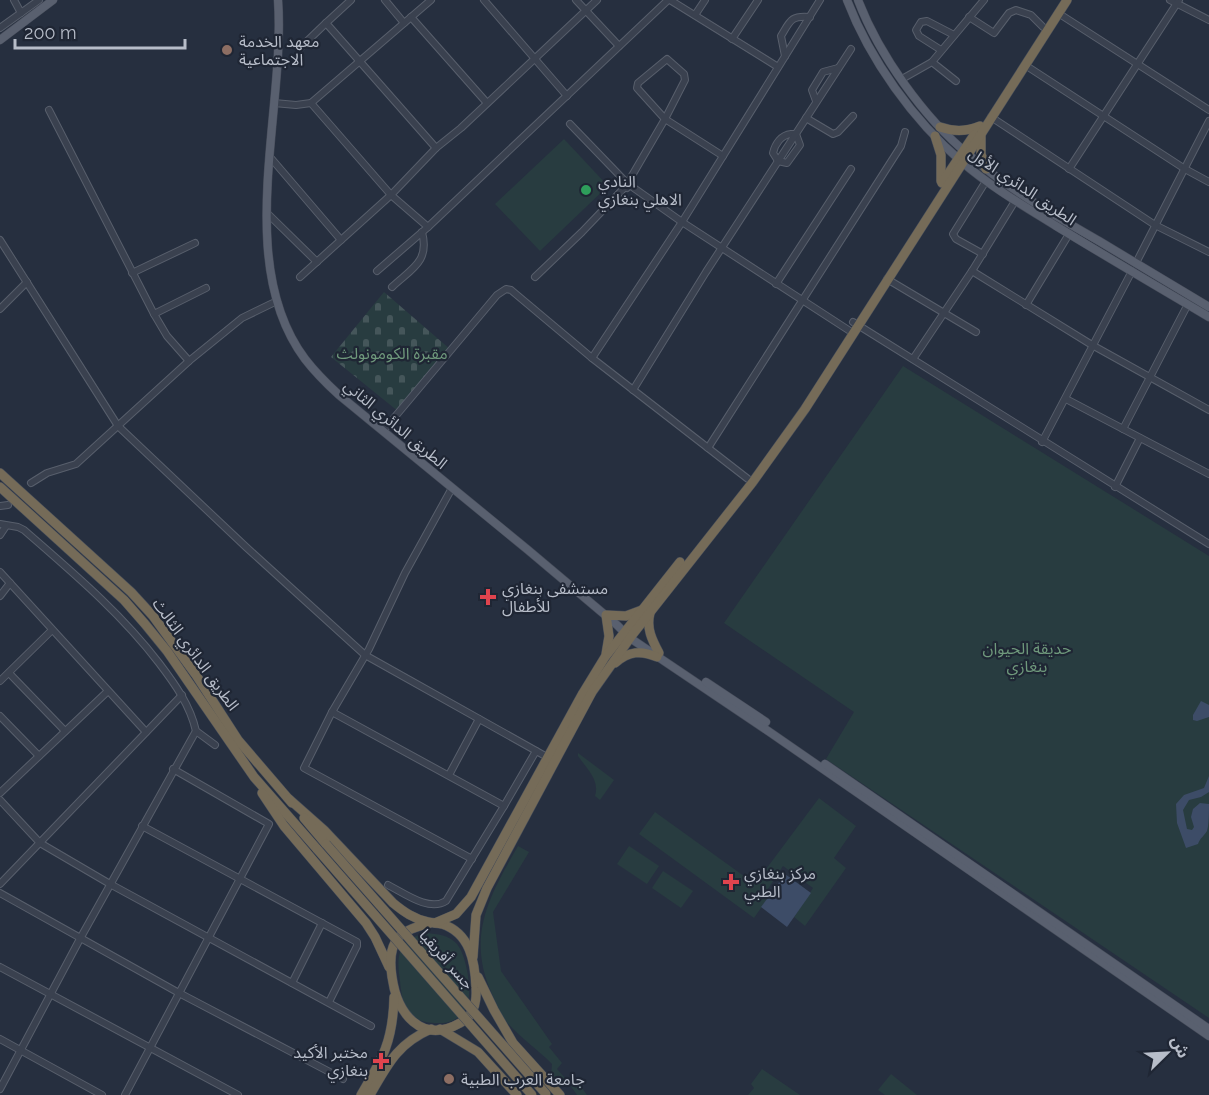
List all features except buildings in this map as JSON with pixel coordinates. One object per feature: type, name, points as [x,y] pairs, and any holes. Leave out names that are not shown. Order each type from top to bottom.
[{"type":"highway","points":[[605,657],[609,636],[606,615],[626,616],[648,609],[748,479],[887,279],[1060,0]]},
{"type":"highway","points":[[940,127],[956,131],[981,128],[991,117],[1067,0]]},
{"type":"highway","points":[[981,128],[981,154],[986,169]]},
{"type":"highway","points":[[935,136],[941,155],[940,185]]},
{"type":"highway","points":[[361,1095],[389,1042],[394,994],[390,957],[398,938],[408,931],[456,914],[471,897],[605,657],[628,634],[762,469],[805,409],[940,185],[963,157]]},
{"type":"highway","name":"الطريق الدائري الثالث","points":[[0,472],[131,592],[153,616],[196,675],[238,740],[289,799],[322,846]]},
{"type":"highway","name":"الطريق الدائري الثالث","points":[[0,487],[116,593],[146,624],[254,777],[322,846]]},
{"type":"highway","points":[[648,609],[648,627],[658,655]]},
{"type":"highway","points":[[370,1095],[399,1048],[418,1035],[452,1027],[470,1015],[476,998],[473,942],[476,915],[487,888],[583,709],[628,634]]},
{"type":"highway","points":[[607,671],[622,658],[634,652],[658,655]]},
{"type":"highway","points":[[254,777],[284,826],[366,923],[391,970]]},
{"type":"highway","points":[[289,799],[339,844],[393,903],[405,913],[458,933],[465,940],[473,957]]},
{"type":"highway","name":"جسر أفريقيا","points":[[322,846],[546,1095]]},
{"type":"highway","name":"جسر أفريقيا","points":[[322,846],[532,1095]]},
{"type":"highway","points":[[475,970],[513,1043],[560,1095]]},
{"type":"highway","points":[[394,994],[405,1015],[422,1027],[436,1029],[478,1052],[517,1095]]},
{"type":"main road","points":[[0,40],[54,0]]},
{"type":"main road","name":"الطريق الدائري الثاني","points":[[278,0],[267,213],[268,262],[277,301],[292,337],[304,358],[339,395],[628,634],[658,655],[735,701],[1163,1001]]},
{"type":"main road","name":"الطريق الدائري الأول","points":[[847,0],[878,62],[901,95],[935,136],[963,157],[986,169],[1209,317]]},
{"type":"main road","name":"الطريق الدائري الأول","points":[[858,0],[873,32],[902,79],[963,157],[986,181],[1069,234],[1209,307]]},
{"type":"main road","points":[[1163,1001],[1209,1029]]},
{"type":"main road","points":[[1163,1001],[1209,1036]]},
{"type":"street","points":[[14,0],[21,13]]},
{"type":"street","points":[[0,28],[39,0]]},
{"type":"street","points":[[338,0],[344,6]]},
{"type":"street","points":[[300,48],[351,0]]},
{"type":"street","points":[[385,0],[404,23]]},
{"type":"street","points":[[274,103],[296,105],[311,103],[431,0]]},
{"type":"street","points":[[484,0],[567,96]]},
{"type":"street","points":[[576,0],[620,46]]},
{"type":"street","points":[[300,276],[391,195],[436,148],[461,128],[597,0]]},
{"type":"street","points":[[377,272],[428,227],[669,0],[778,67]]},
{"type":"street","points":[[695,15],[705,0]]},
{"type":"street","points":[[732,39],[758,0]]},
{"type":"street","points":[[592,358],[682,222],[820,0]]},
{"type":"street","points":[[902,79],[932,62],[984,0]]},
{"type":"street","points":[[1069,169],[1175,1],[1209,20]]},
{"type":"street","points":[[969,17],[994,33],[1009,13],[1016,10],[1031,15],[1043,27]]},
{"type":"street","points":[[1058,13],[1209,110]]},
{"type":"street","points":[[785,56],[781,36],[791,20],[799,16],[810,17]]},
{"type":"street","points":[[411,17],[487,103]]},
{"type":"street","points":[[941,50],[918,34],[916,30],[921,22],[927,21],[954,35]]},
{"type":"street","points":[[326,23],[436,148]]},
{"type":"street","points":[[633,390],[851,49]]},
{"type":"street","points":[[535,277],[582,232],[627,183],[665,119],[685,78],[684,74],[667,59],[637,86],[665,119],[723,156]]},
{"type":"street","points":[[932,62],[956,81]]},
{"type":"street","points":[[1025,64],[1185,169],[1209,182]]},
{"type":"street","points":[[311,103],[391,195],[428,227]]},
{"type":"street","points":[[49,110],[154,314],[167,336],[189,361]]},
{"type":"street","points":[[806,118],[832,134],[838,132],[852,116]]},
{"type":"street","points":[[991,117],[1155,225],[1209,252]]},
{"type":"street","points":[[1042,442],[1209,122]]},
{"type":"street","points":[[570,124],[627,183],[722,249],[802,300],[913,359],[1042,442],[1209,544]]},
{"type":"street","points":[[708,448],[900,146],[905,132]]},
{"type":"street","points":[[778,161],[773,153],[776,144],[784,135],[796,134]]},
{"type":"street","points":[[270,158],[341,240]]},
{"type":"street","points":[[776,284],[850,169]]},
{"type":"street","points":[[983,254],[956,239],[953,234],[986,181]]},
{"type":"street","points":[[913,359],[1016,201]]},
{"type":"street","points":[[267,213],[317,262]]},
{"type":"street","points":[[392,286],[423,258],[425,243],[422,232]]},
{"type":"street","points":[[1026,305],[1069,234]]},
{"type":"street","points":[[0,240],[118,426],[246,547],[365,655],[548,757]]},
{"type":"street","points":[[132,273],[195,243]]},
{"type":"street","points":[[972,271],[1092,345],[1209,410]]},
{"type":"street","points":[[887,279],[976,332]]},
{"type":"street","points":[[0,309],[27,282]]},
{"type":"street","points":[[154,314],[206,288]]},
{"type":"street","points":[[383,431],[501,290],[511,290],[592,358],[748,479]]},
{"type":"street","points":[[31,483],[46,473],[76,464],[189,361],[242,318],[277,301]]},
{"type":"street","points":[[1123,429],[1188,304]]},
{"type":"street","points":[[1066,399],[1209,474]]},
{"type":"street","points":[[1115,487],[1140,438]]},
{"type":"street","points":[[452,488],[405,573],[365,655],[304,765],[306,770],[472,859]]},
{"type":"street","points":[[0,506],[8,506]]},
{"type":"street","points":[[0,535],[3,525],[18,526],[106,601],[141,639],[182,695],[196,731],[215,745]]},
{"type":"street","points":[[0,572],[146,732]]},
{"type":"street","points":[[0,596],[10,583]]},
{"type":"street","points":[[0,681],[52,630]]},
{"type":"street","points":[[9,673],[65,731]]},
{"type":"street","points":[[0,794],[108,691]]},
{"type":"street","points":[[0,884],[182,695]]},
{"type":"street","points":[[332,712],[504,806]]},
{"type":"street","points":[[0,716],[39,756]]},
{"type":"street","points":[[449,775],[479,719]]},
{"type":"street","points":[[0,1089],[110,884],[196,731]]},
{"type":"street","points":[[388,885],[429,905],[439,905],[449,896],[536,751]]},
{"type":"street","points":[[124,1095],[269,824],[173,770]]},
{"type":"street","points":[[1,802],[40,843],[110,884],[371,1026]]},
{"type":"street","points":[[142,826],[357,942],[329,1002]]},
{"type":"street","points":[[0,892],[179,993],[343,1079]]},
{"type":"street","points":[[292,983],[322,923]]},
{"type":"street","points":[[0,967],[150,1046],[229,1093],[238,1095]]},
{"type":"street","points":[[0,1040],[102,1095]]},
{"type":"green space","points":[[564,139],[608,186],[540,251],[495,204]]},
{"type":"green space","name":"مقبرة الكومونولث","points":[[384,292],[451,350],[399,412],[331,357]]},
{"type":"green space","name":"حديقة الحيوان بنغازي","points":[[903,366],[1209,556],[1209,1018],[826,759],[854,712],[724,623]]},
{"type":"green space","points":[[578,753],[614,780],[600,800],[595,796],[594,780]]},
{"type":"green space","points":[[819,798],[856,826],[834,858],[846,868],[805,926],[794,917],[813,888],[783,866],[766,892],[770,895],[754,918],[639,834],[655,812],[755,884]]},
{"type":"green space","points":[[518,846],[529,852],[493,912],[501,971],[552,1044],[549,1047],[562,1063],[557,1069],[566,1079],[574,1077],[587,1095],[577,1095],[570,1085],[559,1086],[551,1076],[552,1064],[502,1017],[484,973],[481,935],[484,917],[498,882]]},
{"type":"green space","points":[[629,846],[659,866],[647,884],[617,864]]},
{"type":"green space","points":[[663,871],[693,891],[681,908],[652,888]]},
{"type":"green space","points":[[427,933],[454,941],[461,950],[466,967],[469,987],[468,1004],[460,1016],[446,1023],[421,1021],[406,1008],[402,995],[398,963],[401,950],[410,939]]},
{"type":"green space","points":[[762,1069],[800,1095],[748,1095],[754,1088],[751,1084]]},
{"type":"green space","points":[[891,1074],[917,1095],[885,1095],[878,1090]]},
{"type":"water","points":[[1201,701],[1209,705],[1209,717],[1193,720],[1193,715]]},
{"type":"water","points":[[1209,776],[1209,792],[1189,800],[1183,810],[1187,829],[1192,830],[1194,827],[1191,817],[1193,809],[1200,803],[1209,804],[1207,831],[1198,844],[1186,848],[1177,823],[1176,804],[1184,795],[1204,788]]},
{"type":"water","points":[[785,874],[811,893],[787,927],[761,907]]},
{"type":"place","name":"معهد الخدمة الاجتماعية","points":[[227,50]]},
{"type":"place","name":"النادي الاهلي بنغازي","points":[[586,190]]},
{"type":"place","name":"مستشفى بنغازي للأطفال","points":[[488,597]]},
{"type":"place","name":"مركز بنغازي الطبي","points":[[731,882]]},
{"type":"place","name":"مختبر الأكيد بنغازي","points":[[381,1061]]},
{"type":"place","name":"جامعة العرب الطبية","points":[[449,1079]]}]
